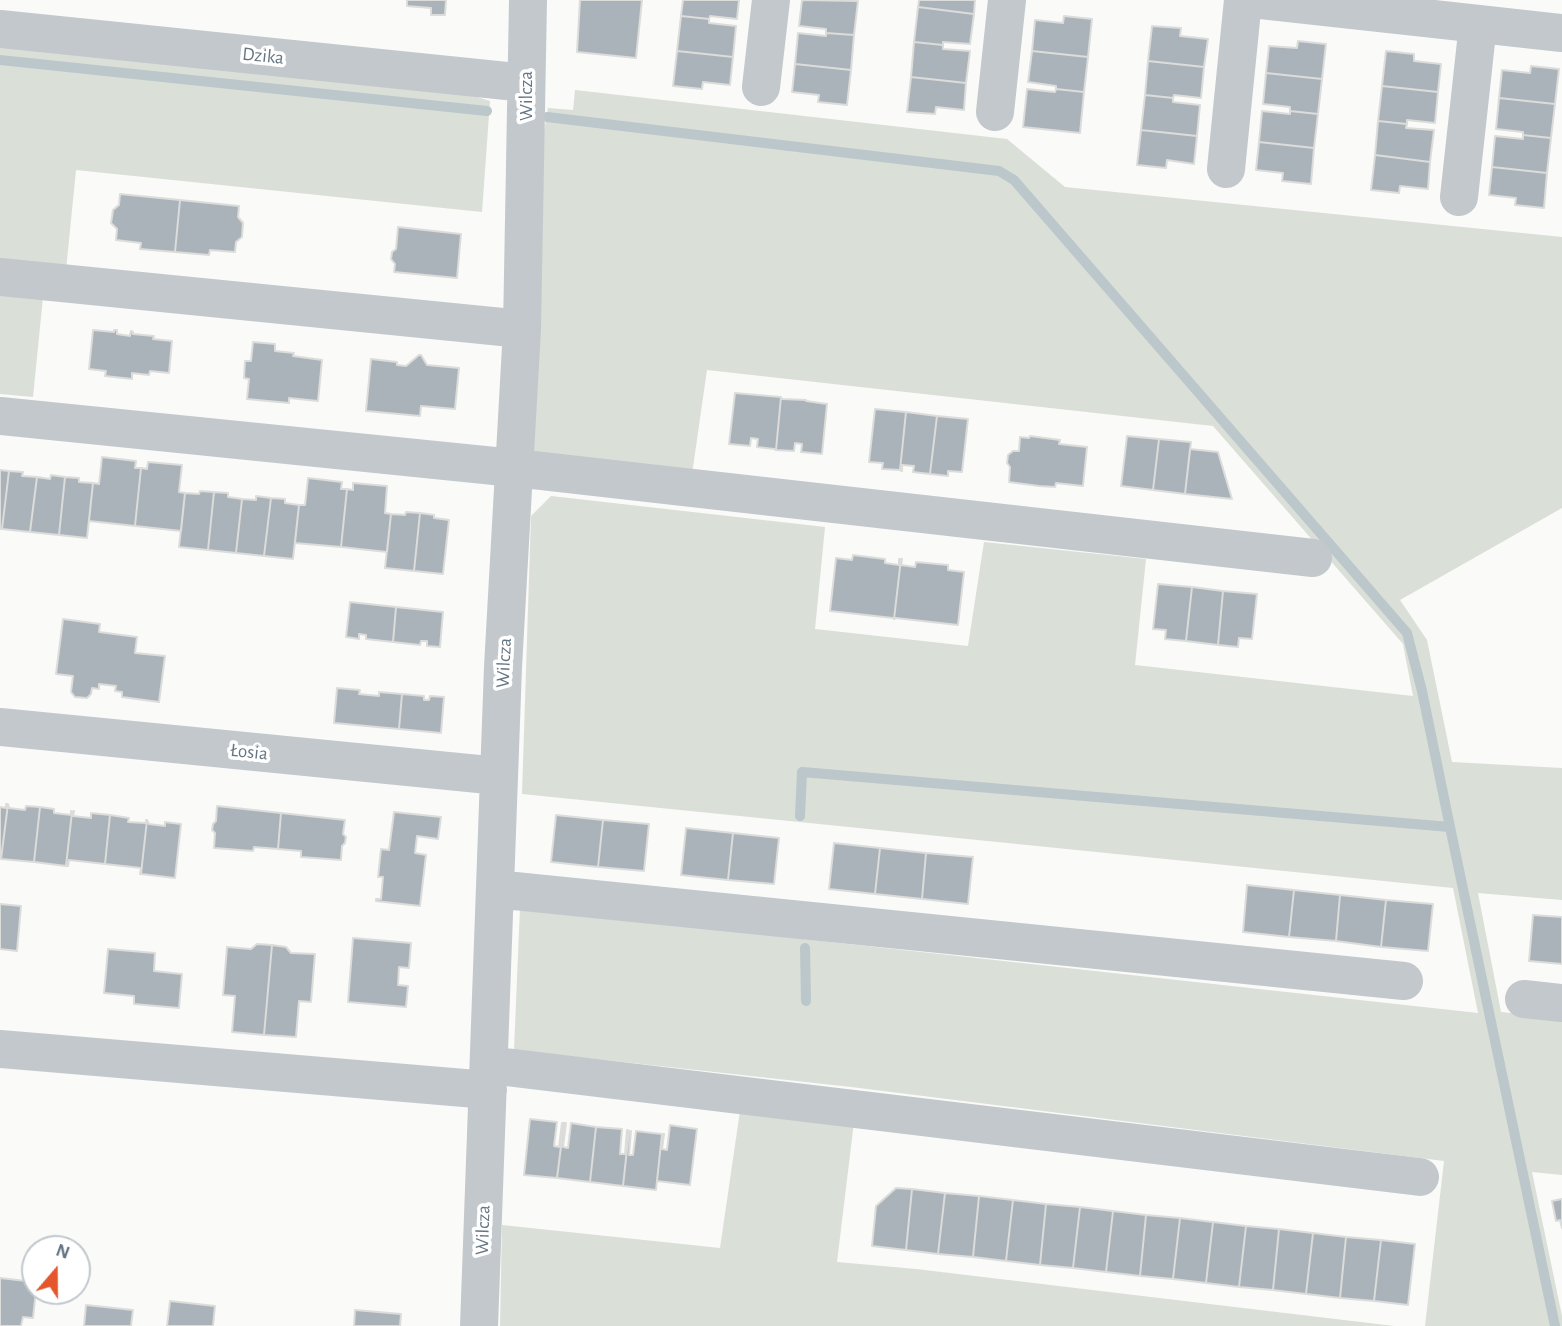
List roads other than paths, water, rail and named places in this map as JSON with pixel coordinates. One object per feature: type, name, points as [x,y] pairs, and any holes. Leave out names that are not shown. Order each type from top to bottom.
[{"type":"street","name":"Wilcza","points":[[479,1326],[499,776],[522,329],[528,0]]},
{"type":"street","points":[[761,87],[771,0]]},
{"type":"street","points":[[995,112],[1007,0]]},
{"type":"street","points":[[1226,169],[1243,0]]},
{"type":"street","points":[[1261,0],[1360,5],[1478,24],[1562,33]]},
{"type":"street","points":[[1459,197],[1478,24]]},
{"type":"street","name":"Dzika","points":[[0,29],[526,83]]},
{"type":"street","points":[[0,277],[522,329]]},
{"type":"street","points":[[0,416],[515,468],[1313,558]]},
{"type":"street","name":"Łosia","points":[[0,727],[499,776]]},
{"type":"street","points":[[495,889],[1404,981]]},
{"type":"street","points":[[1524,999],[1562,1003]]},
{"type":"street","points":[[0,1049],[489,1078],[1420,1177]]},
{"type":"waterway","points":[[0,60],[487,111]]},
{"type":"waterway","points":[[547,117],[999,171],[1014,180],[1407,633],[1450,827],[802,772],[800,816]]},
{"type":"waterway","points":[[1450,827],[1555,1326]]},
{"type":"waterway","points":[[805,948],[806,1001]]}]
